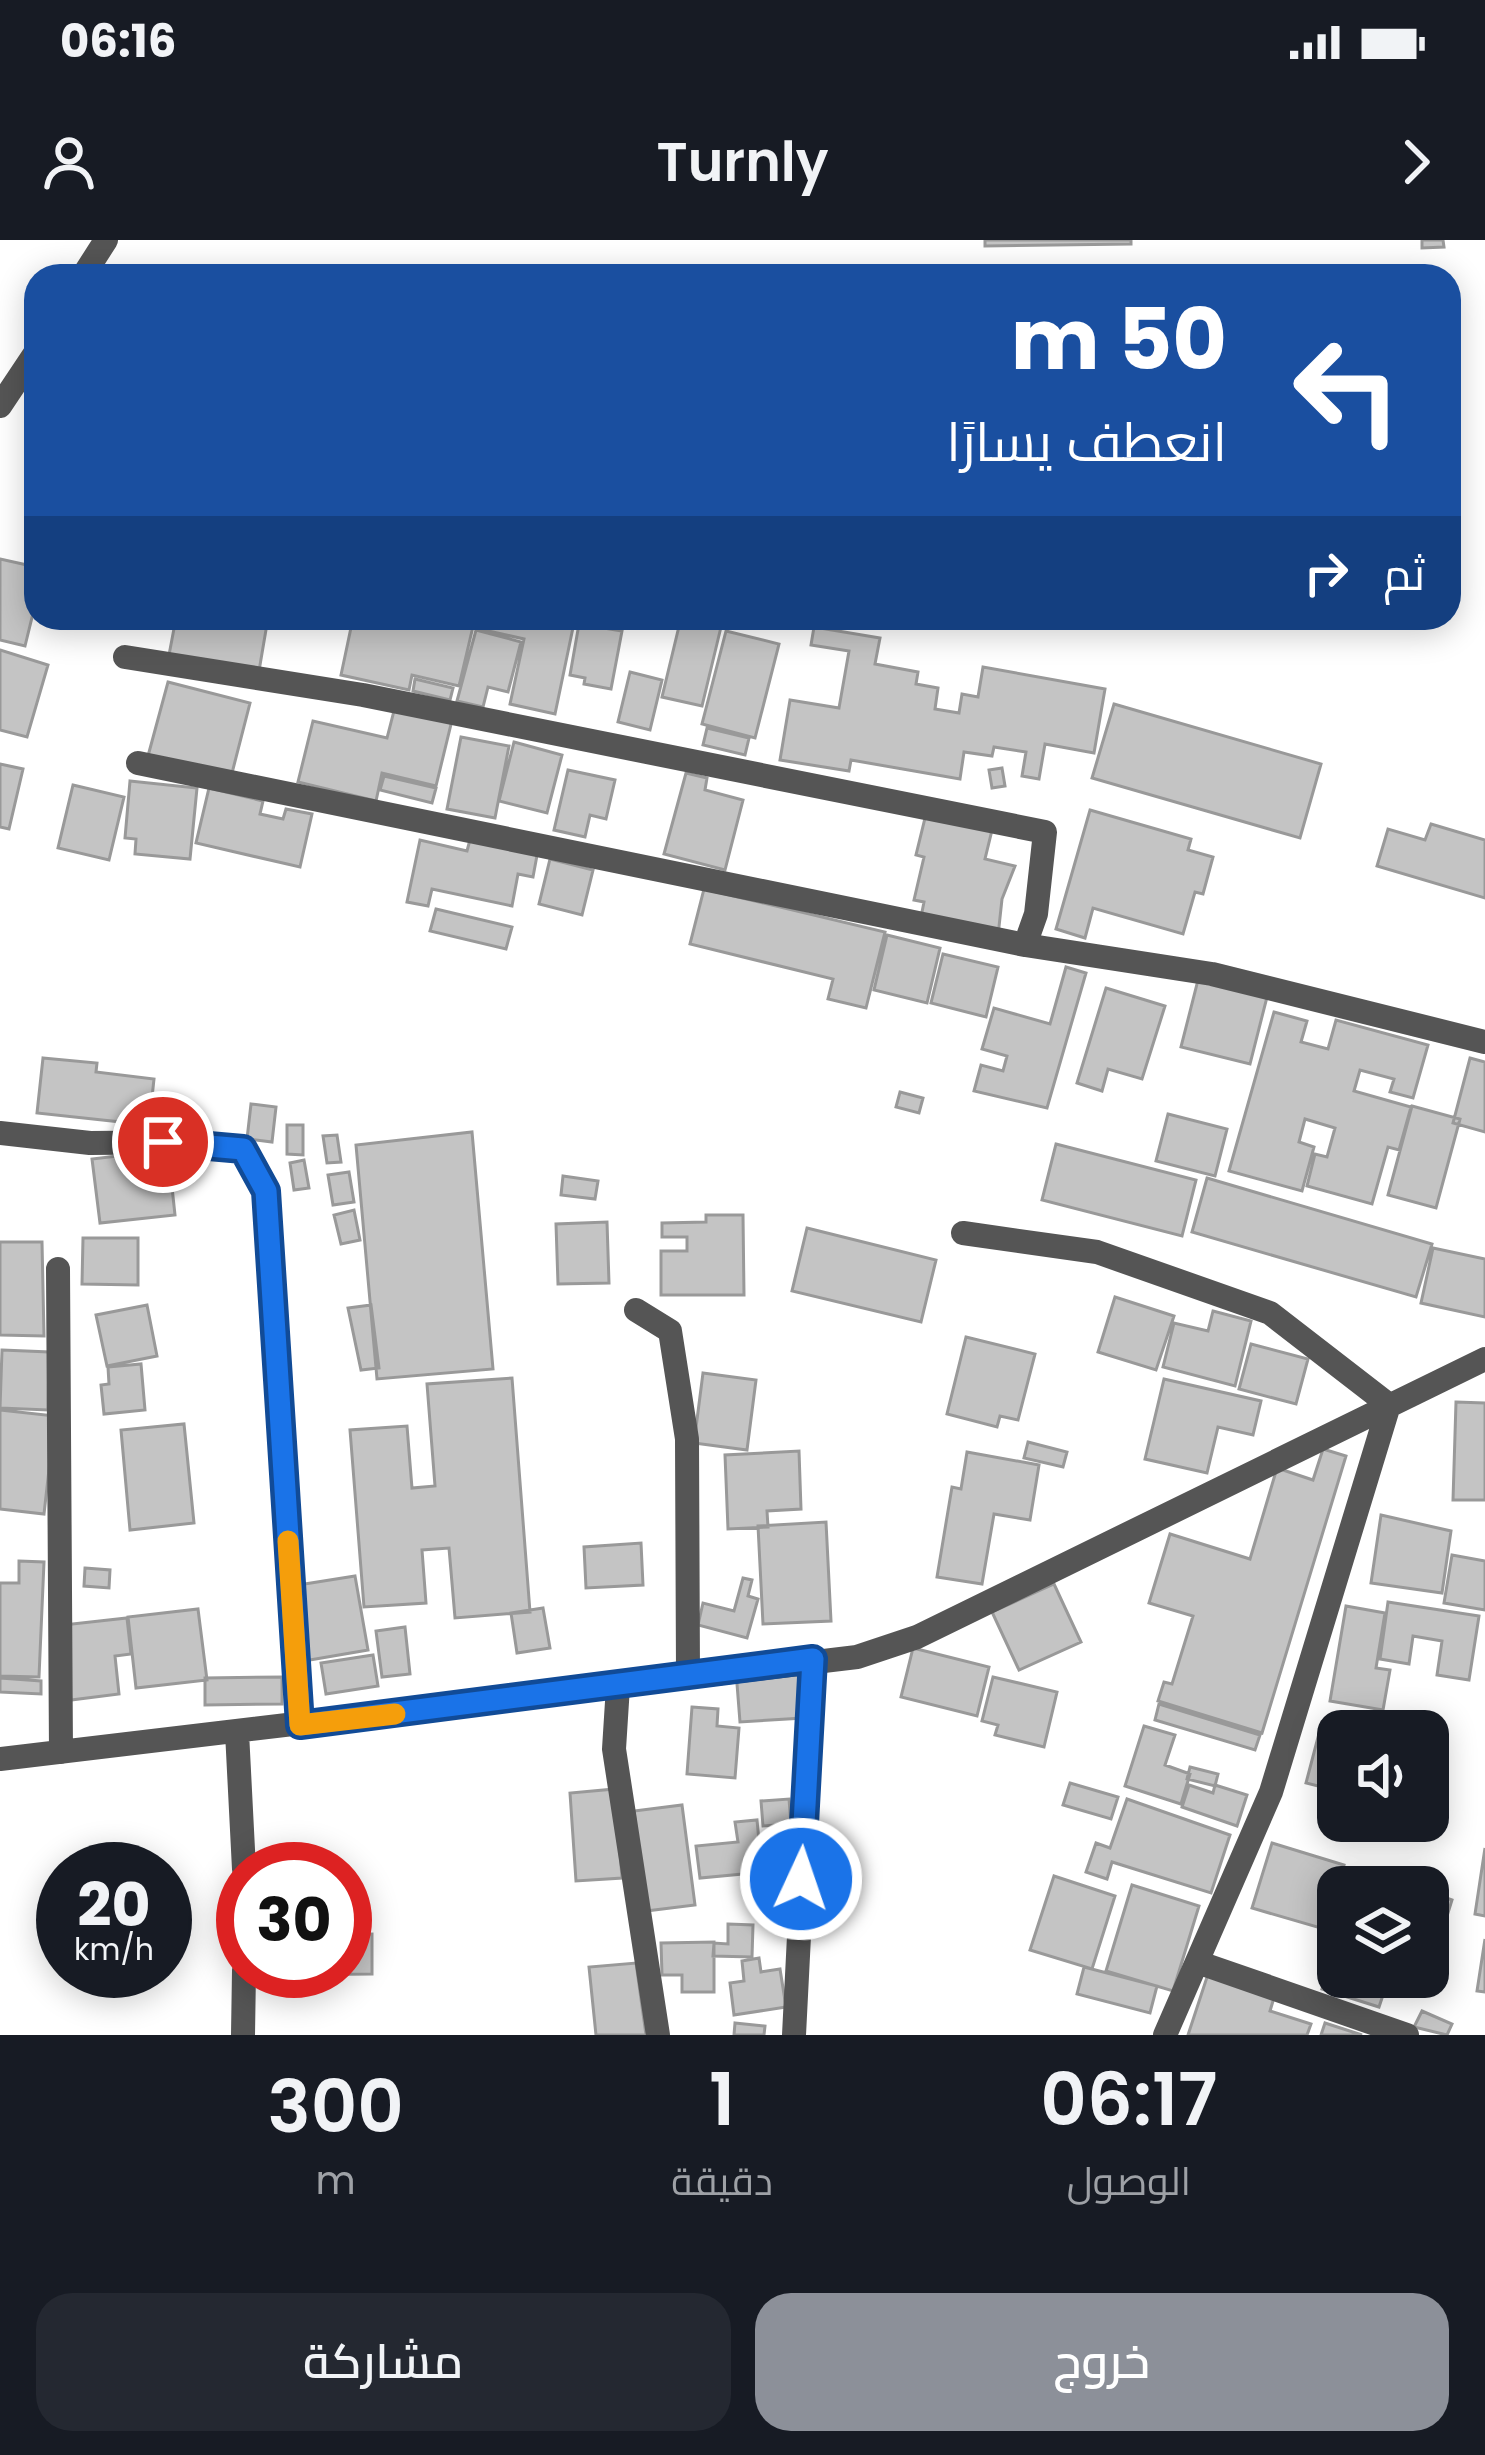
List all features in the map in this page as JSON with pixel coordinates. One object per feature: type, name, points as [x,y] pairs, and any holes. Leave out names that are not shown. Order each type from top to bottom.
[{"type":"street","points":[[0,406],[24,370]]},
{"type":"street","points":[[125,657],[363,695],[1046,832],[1036,914],[1025,945]]},
{"type":"street","points":[[138,763],[1025,945],[1212,974],[1485,1042]]},
{"type":"street","points":[[0,1133],[90,1143],[200,1142],[243,1149],[266,1191],[300,1725]]},
{"type":"street","points":[[963,1233],[1097,1252],[1270,1313],[1388,1405]]},
{"type":"street","points":[[58,1269],[61,1752]]},
{"type":"street","points":[[636,1310],[670,1331],[687,1439],[688,1674]]},
{"type":"street","points":[[0,1759],[856,1657],[917,1636],[1485,1359]]},
{"type":"street","points":[[1165,2035],[1271,1792],[1388,1405]]},
{"type":"street","points":[[794,2035],[813,1659]]},
{"type":"street","points":[[618,1686],[614,1749],[658,2035]]},
{"type":"street","points":[[237,1732],[243,1842]]},
{"type":"street","points":[[1197,1962],[1407,2035]]},
{"type":"street","points":[[243,2035],[244,1998]]},
{"type":"building","points":[[985,240],[1131,240],[1131,244],[985,246]]},
{"type":"building","points":[[1422,240],[1443,240],[1444,247],[1422,248]]},
{"type":"building","points":[[0,559],[24,564],[24,630],[29,630],[25,646],[0,640]]},
{"type":"building","points":[[174,630],[266,630],[259,671],[169,655]]},
{"type":"building","points":[[351,630],[472,630],[459,686],[412,675],[409,690],[341,675]]},
{"type":"building","points":[[476,630],[521,642],[508,692],[488,687],[483,707],[457,701]]},
{"type":"building","points":[[484,630],[572,630],[555,714],[510,704],[524,639]]},
{"type":"building","points":[[578,630],[622,631],[611,689],[584,684],[585,678],[570,675]]},
{"type":"building","points":[[678,630],[720,630],[702,706],[662,697]]},
{"type":"building","points":[[814,630],[880,638],[875,664],[918,672],[916,684],[938,688],[935,709],[959,713],[962,694],[978,697],[983,667],[1105,689],[1094,753],[1045,744],[1039,779],[1022,776],[1026,752],[994,747],[992,756],[964,752],[960,779],[851,760],[849,771],[780,760],[790,700],[839,708],[849,651],[811,645]]},
{"type":"building","points":[[726,631],[779,644],[755,738],[702,724]]},
{"type":"building","points":[[0,650],[48,665],[27,737],[0,730]]},
{"type":"building","points":[[630,672],[662,680],[650,730],[618,722]]},
{"type":"building","points":[[415,679],[453,688],[450,700],[413,691]]},
{"type":"building","points":[[168,682],[250,703],[231,777],[148,756]]},
{"type":"building","points":[[1114,704],[1321,764],[1300,838],[1092,778]]},
{"type":"building","points":[[395,707],[452,720],[436,786],[382,773],[376,801],[298,782],[313,721],[387,738]]},
{"type":"building","points":[[707,728],[749,738],[745,755],[703,745]]},
{"type":"building","points":[[461,737],[509,746],[495,818],[447,809]]},
{"type":"building","points":[[514,742],[562,755],[547,813],[499,801]]},
{"type":"building","points":[[0,764],[23,769],[9,829],[0,827]]},
{"type":"building","points":[[1002,768],[1005,786],[992,788],[989,770]]},
{"type":"building","points":[[568,770],[615,780],[606,819],[590,815],[585,837],[554,830]]},
{"type":"building","points":[[686,773],[707,778],[705,790],[743,800],[725,870],[664,854]]},
{"type":"building","points":[[384,776],[436,788],[432,803],[380,790]]},
{"type":"building","points":[[130,781],[197,788],[190,859],[135,854],[136,839],[125,838]]},
{"type":"building","points":[[73,785],[124,797],[109,860],[58,848]]},
{"type":"building","points":[[209,788],[263,801],[260,814],[283,819],[286,809],[312,814],[300,867],[196,843]]},
{"type":"building","points":[[1090,810],[1191,839],[1188,850],[1213,857],[1203,894],[1195,892],[1183,934],[1093,908],[1085,938],[1056,929]]},
{"type":"building","points":[[926,814],[992,830],[985,859],[1015,866],[1002,899],[998,936],[921,917],[924,902],[914,900],[924,857],[916,855]]},
{"type":"building","points":[[1431,824],[1485,840],[1485,898],[1377,866],[1388,829],[1425,840]]},
{"type":"building","points":[[471,836],[538,850],[533,877],[518,874],[512,906],[432,889],[428,906],[407,902],[420,840],[467,851]]},
{"type":"building","points":[[550,859],[593,870],[582,915],[539,904]]},
{"type":"building","points":[[704,889],[885,932],[866,1008],[828,999],[833,979],[690,944]]},
{"type":"building","points":[[436,909],[512,927],[506,949],[430,931]]},
{"type":"building","points":[[887,935],[940,948],[927,1003],[874,990]]},
{"type":"building","points":[[943,954],[998,967],[986,1017],[931,1003]]},
{"type":"building","points":[[1066,967],[1086,973],[1047,1108],[974,1091],[981,1065],[1003,1071],[1007,1056],[982,1049],[994,1008],[1050,1024]]},
{"type":"building","points":[[1198,980],[1267,997],[1250,1064],[1181,1047]]},
{"type":"building","points":[[1106,988],[1165,1006],[1142,1079],[1108,1069],[1102,1091],[1077,1083]]},
{"type":"building","points":[[1274,1012],[1307,1021],[1301,1042],[1328,1049],[1336,1020],[1428,1045],[1413,1098],[1390,1092],[1394,1079],[1360,1070],[1354,1091],[1411,1107],[1399,1150],[1388,1147],[1372,1204],[1307,1186],[1315,1154],[1327,1157],[1335,1128],[1305,1119],[1299,1142],[1314,1147],[1302,1191],[1229,1171]]},
{"type":"building","points":[[43,1058],[97,1063],[96,1072],[154,1079],[149,1125],[37,1113]]},
{"type":"building","points":[[1470,1058],[1485,1062],[1485,1132],[1453,1123]]},
{"type":"building","points":[[900,1092],[923,1098],[919,1113],[896,1107]]},
{"type":"building","points":[[251,1104],[276,1107],[272,1142],[247,1139]]},
{"type":"building","points":[[1412,1106],[1460,1119],[1436,1208],[1388,1195]]},
{"type":"building","points":[[1168,1114],[1227,1129],[1215,1176],[1156,1161]]},
{"type":"building","points":[[287,1125],[303,1125],[303,1155],[287,1154]]},
{"type":"building","points":[[472,1132],[493,1369],[377,1379],[356,1145]]},
{"type":"building","points":[[337,1135],[341,1162],[327,1163],[323,1136]]},
{"type":"building","points":[[1056,1144],[1196,1180],[1182,1236],[1042,1200]]},
{"type":"building","points":[[168,1150],[175,1215],[100,1223],[92,1159]]},
{"type":"building","points":[[304,1160],[309,1188],[294,1190],[290,1163]]},
{"type":"building","points":[[349,1172],[354,1202],[333,1205],[328,1175]]},
{"type":"building","points":[[563,1176],[598,1181],[595,1199],[561,1195]]},
{"type":"building","points":[[1207,1178],[1432,1244],[1416,1297],[1192,1232]]},
{"type":"building","points":[[354,1210],[360,1240],[341,1244],[334,1215]]},
{"type":"building","points":[[706,1215],[743,1215],[744,1295],[661,1295],[661,1251],[687,1251],[687,1237],[662,1237],[662,1223],[706,1222]]},
{"type":"building","points":[[607,1222],[609,1283],[558,1284],[556,1224]]},
{"type":"building","points":[[807,1228],[936,1260],[921,1322],[792,1291]]},
{"type":"building","points":[[83,1238],[138,1238],[138,1285],[82,1284]]},
{"type":"building","points":[[0,1242],[42,1242],[44,1336],[0,1335]]},
{"type":"building","points":[[1433,1248],[1485,1259],[1485,1317],[1421,1303]]},
{"type":"building","points":[[1115,1297],[1174,1316],[1156,1370],[1098,1352]]},
{"type":"building","points":[[147,1305],[157,1356],[107,1366],[96,1315]]},
{"type":"building","points":[[371,1305],[379,1368],[361,1370],[348,1308]]},
{"type":"building","points":[[1213,1311],[1251,1321],[1235,1386],[1163,1367],[1174,1323],[1208,1331]]},
{"type":"building","points":[[966,1337],[1035,1354],[1018,1420],[1000,1416],[997,1427],[947,1414]]},
{"type":"building","points":[[1251,1344],[1308,1359],[1296,1404],[1239,1389]]},
{"type":"building","points":[[2,1350],[49,1352],[48,1410],[0,1408]]},
{"type":"building","points":[[141,1364],[145,1410],[104,1414],[101,1385],[109,1384],[108,1367]]},
{"type":"building","points":[[703,1373],[756,1380],[747,1450],[694,1443]]},
{"type":"building","points":[[512,1378],[530,1612],[455,1618],[449,1548],[422,1550],[426,1603],[364,1607],[350,1430],[407,1426],[412,1488],[435,1486],[427,1384]]},
{"type":"building","points":[[1164,1379],[1261,1401],[1253,1435],[1218,1427],[1207,1473],[1145,1459]]},
{"type":"building","points":[[1456,1402],[1485,1403],[1485,1500],[1453,1500]]},
{"type":"building","points":[[0,1410],[55,1416],[44,1514],[0,1509]]},
{"type":"building","points":[[184,1424],[194,1523],[130,1530],[121,1430]]},
{"type":"building","points":[[1028,1442],[1067,1452],[1063,1467],[1024,1458]]},
{"type":"building","points":[[1323,1449],[1346,1456],[1262,1733],[1158,1701],[1164,1682],[1172,1684],[1193,1616],[1149,1603],[1170,1534],[1250,1559],[1277,1468],[1313,1480]]},
{"type":"building","points":[[799,1451],[801,1509],[767,1511],[768,1527],[728,1529],[725,1455]]},
{"type":"building","points":[[967,1452],[1039,1465],[1030,1520],[994,1514],[982,1584],[937,1577],[952,1487],[961,1489]]},
{"type":"building","points":[[1381,1515],[1451,1531],[1442,1593],[1371,1583]]},
{"type":"building","points":[[826,1522],[831,1621],[763,1624],[758,1526]]},
{"type":"building","points":[[641,1543],[643,1585],[586,1588],[584,1547]]},
{"type":"building","points":[[1452,1555],[1485,1561],[1485,1610],[1444,1603]]},
{"type":"building","points":[[19,1561],[44,1562],[39,1677],[0,1676],[0,1583],[19,1583]]},
{"type":"building","points":[[85,1568],[110,1570],[109,1588],[84,1586]]},
{"type":"building","points":[[355,1576],[368,1650],[304,1661],[292,1586]]},
{"type":"building","points":[[743,1578],[752,1580],[748,1596],[758,1599],[747,1638],[698,1625],[703,1603],[734,1611]]},
{"type":"building","points":[[1054,1584],[1081,1642],[1019,1670],[992,1612]]},
{"type":"building","points":[[1388,1602],[1479,1616],[1469,1680],[1437,1675],[1442,1641],[1413,1636],[1409,1664],[1380,1659]]},
{"type":"building","points":[[1346,1606],[1385,1613],[1376,1668],[1390,1670],[1383,1710],[1330,1701]]},
{"type":"building","points":[[543,1608],[550,1648],[517,1653],[511,1613]]},
{"type":"building","points":[[198,1609],[207,1680],[136,1688],[128,1617]]},
{"type":"building","points":[[127,1618],[131,1654],[115,1656],[119,1694],[71,1700],[63,1625]]},
{"type":"building","points":[[405,1627],[410,1674],[382,1677],[376,1631]]},
{"type":"building","points":[[913,1648],[989,1667],[977,1716],[901,1697]]},
{"type":"building","points":[[373,1655],[378,1686],[326,1694],[321,1663]]},
{"type":"building","points":[[799,1665],[803,1718],[740,1722],[736,1671]]},
{"type":"building","points":[[282,1677],[282,1704],[205,1705],[205,1678]]},
{"type":"building","points":[[993,1677],[1057,1692],[1044,1747],[995,1735],[998,1725],[982,1721]]},
{"type":"building","points":[[0,1678],[41,1681],[41,1694],[0,1692]]},
{"type":"building","points":[[1159,1704],[1260,1735],[1255,1750],[1155,1720]]},
{"type":"building","points":[[692,1707],[718,1709],[717,1726],[739,1728],[735,1778],[687,1774]]},
{"type":"building","points":[[1144,1726],[1175,1735],[1165,1765],[1190,1774],[1181,1804],[1125,1786]]},
{"type":"building","points":[[1317,1741],[1317,1786],[1306,1783]]},
{"type":"building","points":[[1190,1767],[1218,1774],[1215,1786],[1187,1779]]},
{"type":"building","points":[[1070,1783],[1118,1797],[1111,1819],[1063,1805]]},
{"type":"building","points":[[1189,1785],[1213,1793],[1215,1785],[1247,1795],[1237,1826],[1182,1807]]},
{"type":"building","points":[[615,1789],[622,1878],[576,1881],[570,1793]]},
{"type":"building","points":[[789,1799],[791,1824],[763,1826],[761,1801]]},
{"type":"building","points":[[1127,1799],[1230,1835],[1211,1893],[1112,1862],[1107,1879],[1086,1872],[1096,1843],[1110,1848]]},
{"type":"building","points":[[682,1805],[695,1905],[646,1911],[634,1811]]},
{"type":"building","points":[[757,1820],[759,1841],[793,1837],[797,1869],[700,1878],[696,1846],[738,1842],[735,1822]]},
{"type":"building","points":[[1272,1843],[1344,1865],[1317,1866],[1317,1927],[1252,1908]]},
{"type":"building","points":[[1485,1848],[1485,1916],[1475,1914]]},
{"type":"building","points":[[1054,1876],[1115,1896],[1092,1969],[1030,1950]]},
{"type":"building","points":[[1132,1885],[1199,1906],[1173,1991],[1106,1971]]},
{"type":"building","points":[[728,1924],[753,1925],[752,1957],[713,1956],[714,1943],[728,1944]]},
{"type":"building","points":[[1485,1939],[1485,1992],[1477,1991]]},
{"type":"building","points":[[714,1942],[714,1992],[682,1992],[682,1975],[662,1975],[661,1943]]},
{"type":"building","points":[[759,1958],[761,1972],[780,1969],[786,2007],[734,2015],[730,1983],[744,1981],[742,1961]]},
{"type":"building","points":[[636,1963],[646,2035],[596,2035],[589,1967]]},
{"type":"building","points":[[1084,1967],[1157,1986],[1150,2013],[1077,1994]]},
{"type":"building","points":[[1209,1971],[1276,1991],[1270,2011],[1311,2024],[1307,2035],[1188,2035]]},
{"type":"building","points":[[1350,1998],[1382,1998],[1379,2007]]},
{"type":"building","points":[[1422,2011],[1452,2024],[1447,2035],[1414,2027]]},
{"type":"building","points":[[735,2023],[765,2026],[764,2035],[734,2035]]},
{"type":"building","points":[[1325,2023],[1362,2035],[1321,2035]]},
{"type":"slow traffic","points":[[288,1541],[300,1725],[395,1714]]},
{"type":"route","points":[[163,1142],[243,1149],[266,1191],[300,1725],[813,1659],[801,1879]]}]
